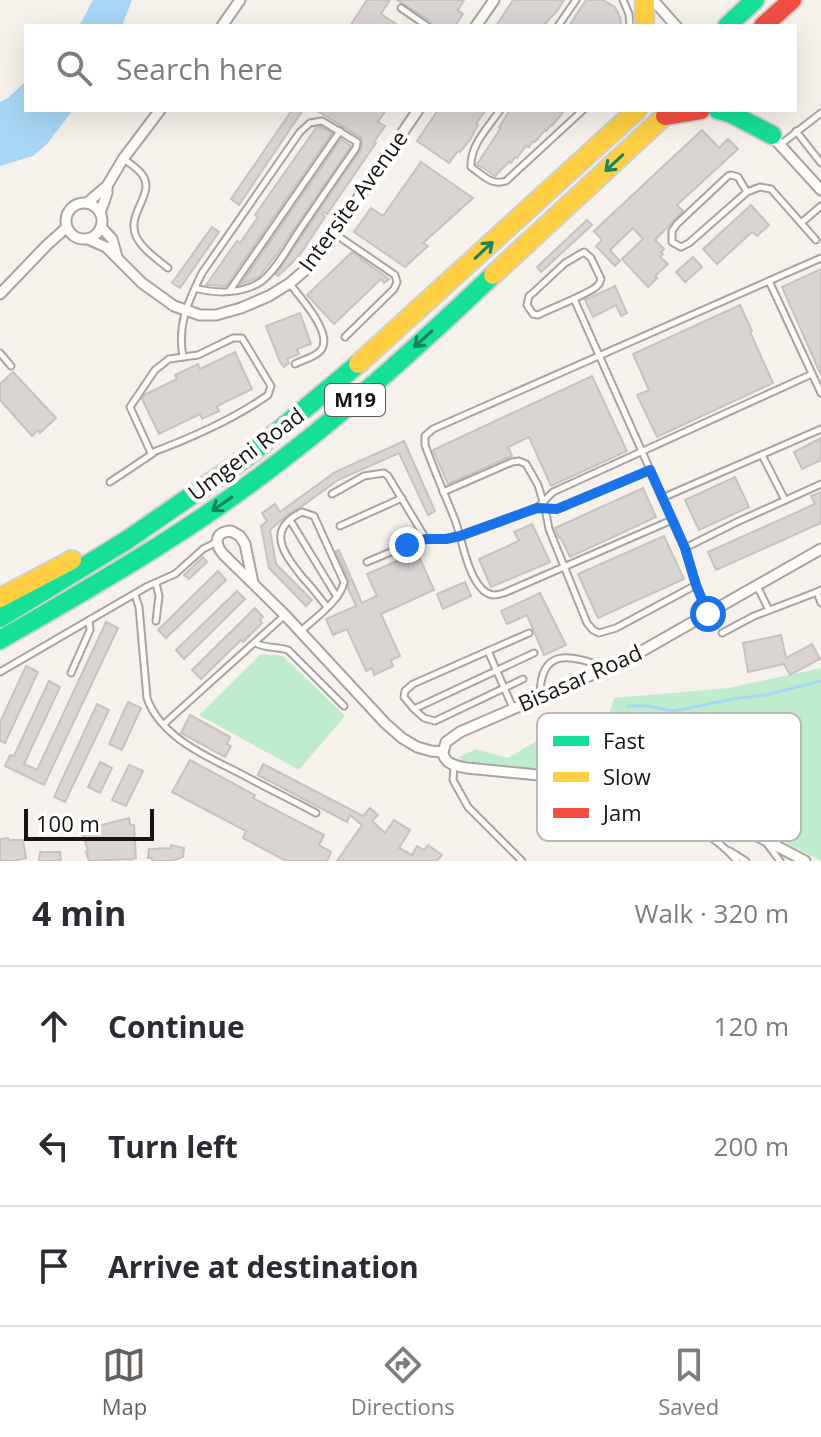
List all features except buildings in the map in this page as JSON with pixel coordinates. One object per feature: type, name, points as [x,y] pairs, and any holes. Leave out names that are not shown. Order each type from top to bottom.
[{"type":"highway","points":[[644,24],[645,0]]},
{"type":"highway","points":[[729,24],[755,0]]},
{"type":"highway","points":[[765,24],[792,0]]},
{"type":"highway","points":[[589,154],[619,112]]},
{"type":"highway","name":"Umgeni Road","points":[[2,634],[139,531],[246,458],[337,383],[635,112]]},
{"type":"highway","points":[[726,112],[776,140]]},
{"type":"highway","name":"Umgeni Road","points":[[2,634],[151,551],[216,508],[312,436],[515,256],[668,113]]},
{"type":"highway","points":[[0,598],[88,551],[260,445]]},
{"type":"street","points":[[223,24],[240,0]]},
{"type":"street","points":[[477,24],[494,0]]},
{"type":"street","points":[[653,0],[674,24]]},
{"type":"street","points":[[87,203],[107,186],[158,112]]},
{"type":"street","name":"Intersite Avenue","points":[[88,239],[106,247],[142,283],[174,306],[200,315],[216,315],[241,308],[290,283],[312,264],[417,112]]},
{"type":"street","points":[[752,112],[821,190]]},
{"type":"street","points":[[100,213],[95,206],[87,203],[76,204],[66,217],[66,228],[78,239],[94,236],[101,227],[100,213],[107,186]]},
{"type":"street","name":"Intersite Avenue","points":[[101,227],[112,239],[117,257]]},
{"type":"street","points":[[0,294],[66,228]]},
{"type":"street","points":[[253,583],[245,544],[240,536],[231,531],[221,534],[217,547],[223,554],[402,738],[417,747],[443,752],[446,761],[454,765],[537,776]]},
{"type":"street","name":"Bisasar Road","points":[[443,752],[450,737],[628,659],[821,549]]},
{"type":"street","points":[[767,841],[805,861]]},
{"type":"lane","points":[[559,24],[576,0]]},
{"type":"lane","points":[[623,0],[630,24]]},
{"type":"lane","points":[[401,8],[424,24]]},
{"type":"lane","points":[[499,112],[471,155],[471,167],[498,184],[506,181],[581,112]]},
{"type":"lane","points":[[776,140],[796,131],[821,113]]},
{"type":"lane","points":[[183,357],[180,333],[195,288],[300,132],[313,121],[322,121],[355,139],[358,145],[265,278],[229,291],[195,288]]},
{"type":"lane","points":[[229,291],[340,131]]},
{"type":"lane","points":[[796,131],[821,163]]},
{"type":"lane","points":[[123,159],[146,179],[146,188],[133,223],[136,236],[168,268]]},
{"type":"lane","points":[[747,192],[738,177],[728,176],[677,224],[672,231],[672,242],[681,247],[689,243],[747,192],[760,187],[771,189],[816,240]]},
{"type":"lane","points":[[801,223],[821,206]]},
{"type":"lane","points":[[334,233],[395,275],[397,282],[394,289],[345,337]]},
{"type":"lane","points":[[584,252],[591,258],[600,283],[574,299],[538,315],[533,314],[527,305],[529,296],[565,263],[584,252]]},
{"type":"lane","points":[[672,520],[494,596],[483,591],[478,584],[424,439],[428,433],[599,355],[821,258]]},
{"type":"lane","points":[[769,281],[821,393]]},
{"type":"lane","points":[[290,283],[319,324],[324,341],[323,349],[318,353],[295,364]]},
{"type":"lane","points":[[574,299],[685,548],[708,614]]},
{"type":"lane","points":[[110,482],[151,453],[227,419],[271,391],[245,341],[239,337],[233,338],[198,355],[172,357],[158,367],[131,403],[131,411],[151,453]]},
{"type":"lane","points":[[0,353],[11,366]]},
{"type":"lane","points":[[367,562],[407,545],[426,539],[460,536],[537,508],[544,505],[553,492],[812,374]]},
{"type":"lane","points":[[662,498],[821,429]]},
{"type":"lane","points":[[762,455],[785,500]]},
{"type":"lane","points":[[443,492],[512,462],[519,461],[529,467],[563,567],[587,623],[599,633],[616,628],[696,585]]},
{"type":"lane","points":[[544,505],[557,509],[650,470]]},
{"type":"lane","points":[[332,494],[364,476],[380,472],[388,476],[426,539]]},
{"type":"lane","points":[[685,548],[821,484]]},
{"type":"lane","points":[[340,526],[402,498]]},
{"type":"lane","points":[[301,631],[327,607],[337,597],[344,582],[314,516],[302,512],[290,520],[282,531],[282,549],[327,607]]},
{"type":"lane","points":[[290,520],[337,597]]},
{"type":"lane","points":[[0,672],[175,574],[203,549],[217,542]]},
{"type":"lane","points":[[156,583],[159,591],[156,621]]},
{"type":"lane","points":[[757,585],[769,610]]},
{"type":"lane","points":[[722,633],[769,610],[819,591],[821,603]]},
{"type":"lane","points":[[135,595],[147,698],[153,712],[171,732],[193,749],[316,813]]},
{"type":"lane","points":[[164,724],[285,615]]},
{"type":"lane","points":[[71,673],[90,630],[89,620]]},
{"type":"lane","points":[[523,679],[435,721],[424,718],[404,697],[407,688],[529,633]]},
{"type":"lane","points":[[256,643],[263,647],[288,650],[344,706]]},
{"type":"lane","points":[[488,651],[513,709]]},
{"type":"lane","points":[[414,709],[534,653]]},
{"type":"lane","points":[[540,697],[543,674],[558,658],[583,659],[607,667]]},
{"type":"lane","points":[[454,765],[453,780],[468,807],[522,861]]},
{"type":"lane","points":[[717,841],[746,861]]},
{"type":"lane","points":[[763,841],[780,861]]},
{"type":"lane","points":[[729,851],[737,861]]},
{"type":"green space","points":[[261,654],[283,656],[345,716],[299,770],[199,715]]},
{"type":"green space","points":[[821,668],[821,861],[783,841],[801,841],[801,713],[609,713],[614,698],[728,688]]},
{"type":"green space","points":[[537,741],[537,771],[478,764],[459,757],[476,749],[508,758]]},
{"type":"water","points":[[93,0],[132,0],[123,24],[80,24]]},
{"type":"water","points":[[24,83],[24,112],[71,112],[47,144],[33,156],[0,166],[0,102]]},
{"type":"waterway","points":[[628,706],[674,711],[766,695],[821,681]]},
{"type":"traffic: fast","points":[[729,24],[755,0]]},
{"type":"traffic: fast","points":[[726,112],[772,135]]},
{"type":"traffic: fast","points":[[0,640],[148,553],[268,471],[367,390],[493,275]]},
{"type":"traffic: fast","points":[[0,618],[127,540],[246,458],[358,364]]},
{"type":"traffic: slow","points":[[644,24],[645,0]]},
{"type":"traffic: slow","points":[[358,364],[635,112]]},
{"type":"traffic: slow","points":[[493,275],[669,112]]},
{"type":"traffic: slow","points":[[0,598],[72,560]]},
{"type":"traffic: jam","points":[[765,24],[792,0]]},
{"type":"traffic: jam","points":[[665,116],[689,112]]},
{"type":"route","points":[[407,545],[419,540],[460,536],[537,508],[557,509],[650,470],[685,548],[708,614]]}]
